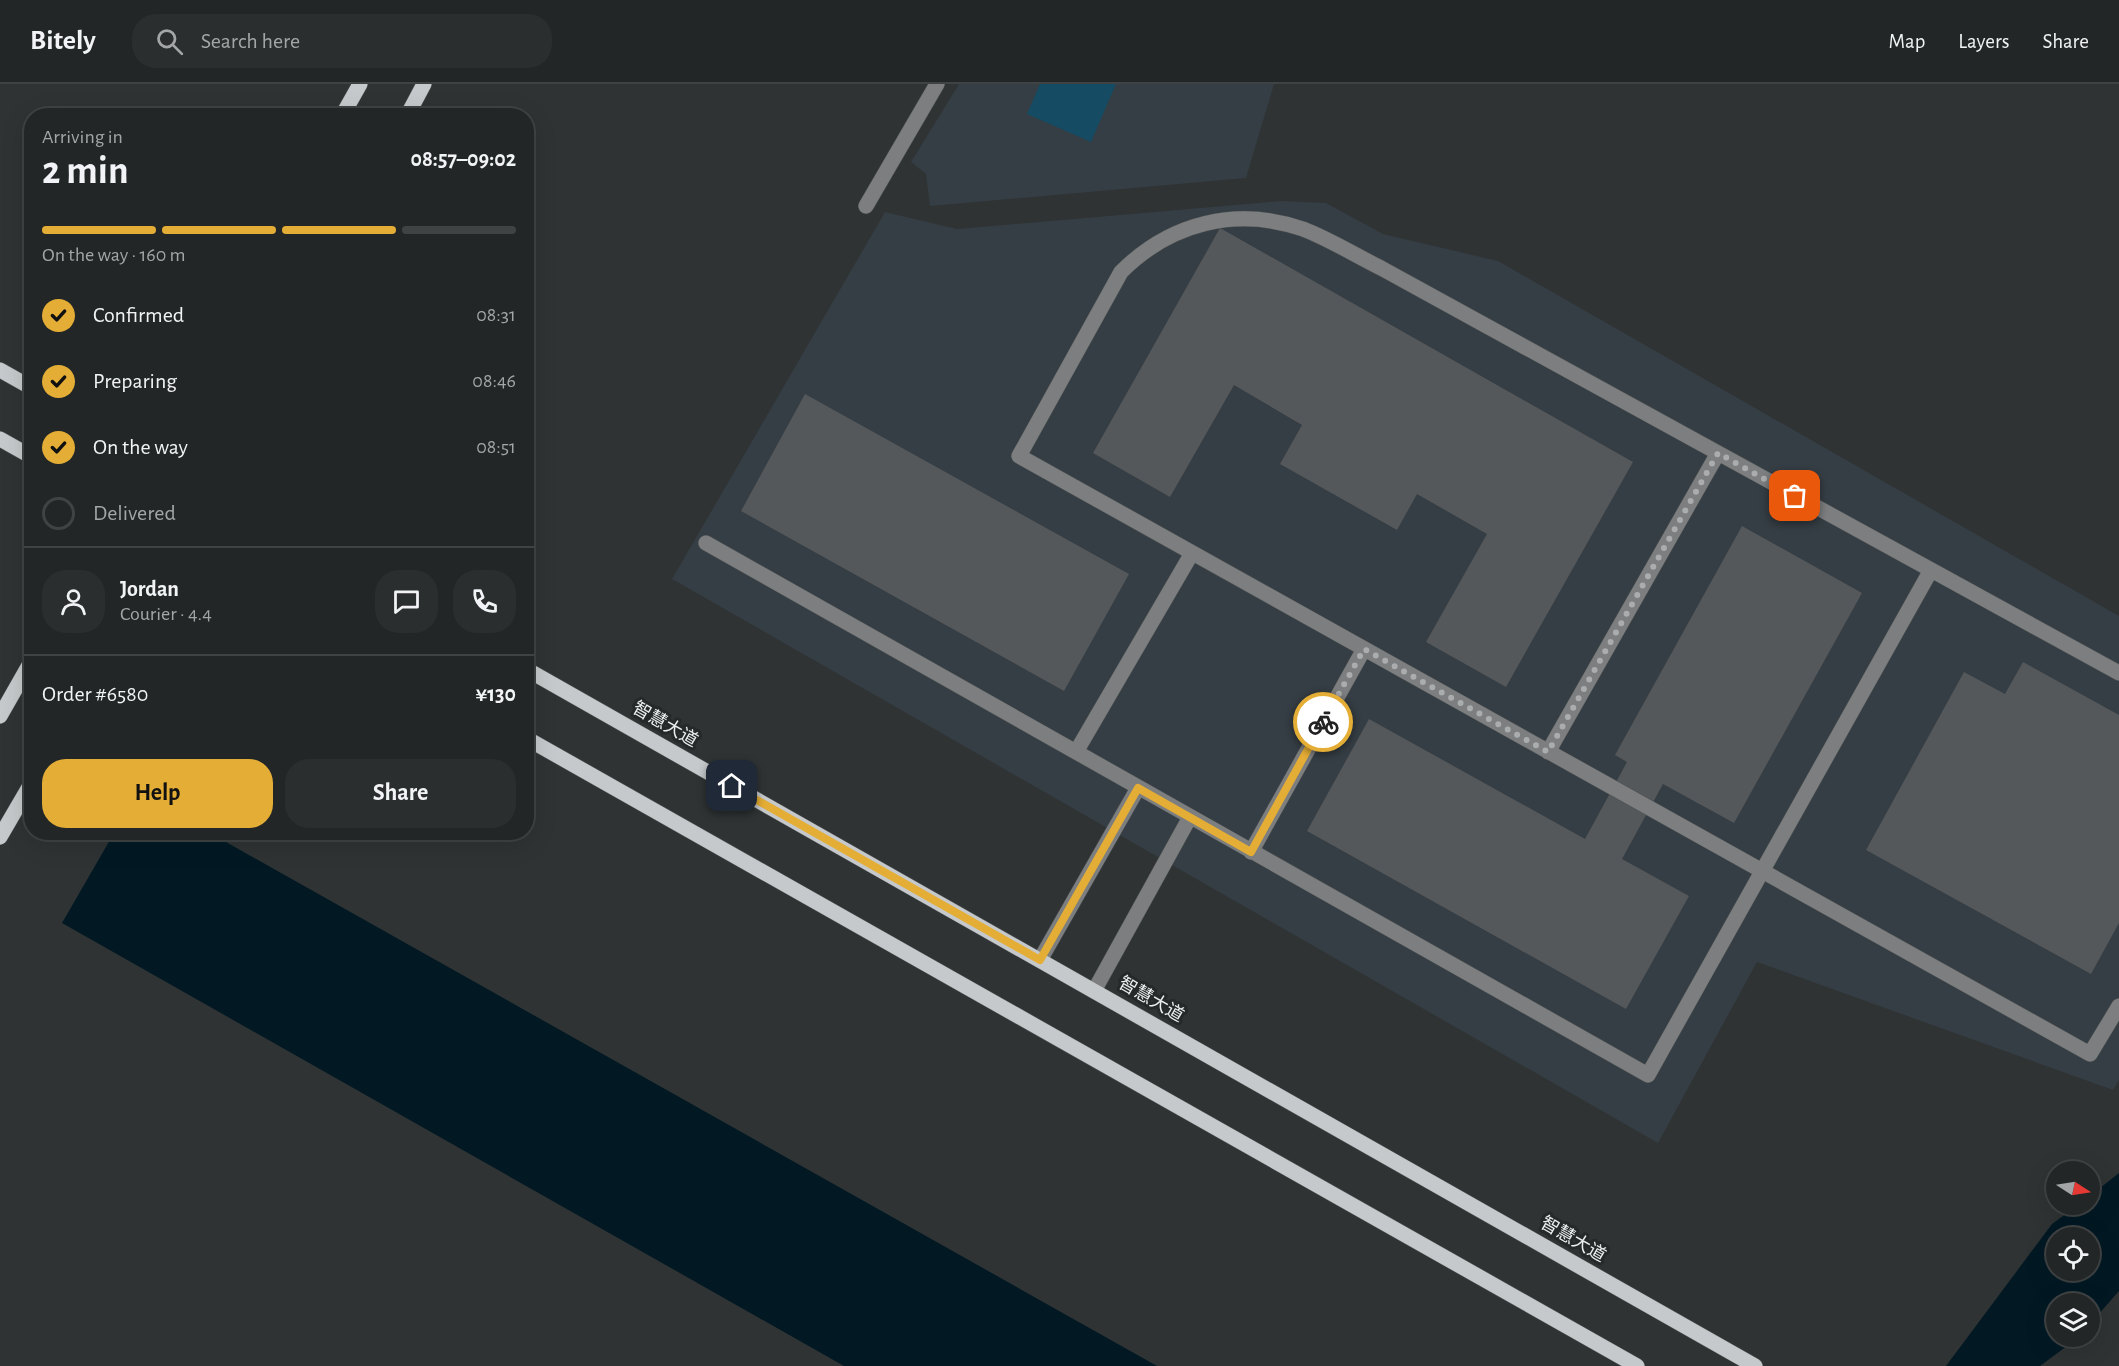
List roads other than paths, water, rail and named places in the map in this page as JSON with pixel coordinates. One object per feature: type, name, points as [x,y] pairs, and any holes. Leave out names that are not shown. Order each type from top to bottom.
[{"type":"main road","points":[[346,108],[360,84]]},
{"type":"main road","points":[[411,108],[424,84]]},
{"type":"main road","points":[[0,370],[24,384]]},
{"type":"main road","points":[[0,439],[24,452]]},
{"type":"main road","points":[[0,716],[24,674]]},
{"type":"main road","name":"智慧大道","points":[[534,674],[1755,1366]]},
{"type":"main road","points":[[534,743],[1637,1366]]},
{"type":"main road","points":[[0,837],[24,796]]},
{"type":"street","points":[[866,206],[937,84]]},
{"type":"street","points":[[2119,673],[1381,268],[1304,230],[1275,221],[1240,219],[1201,222],[1139,254],[1121,272],[1019,456],[2090,1054],[2119,1006]]},
{"type":"street","points":[[1548,752],[1718,453]]},
{"type":"street","points":[[706,543],[1648,1075],[1931,570]]},
{"type":"street","points":[[1076,752],[1192,553]]},
{"type":"street","points":[[1251,852],[1364,649]]},
{"type":"street","points":[[1040,960],[1138,788]]},
{"type":"street","points":[[1094,991],[1190,817]]}]
